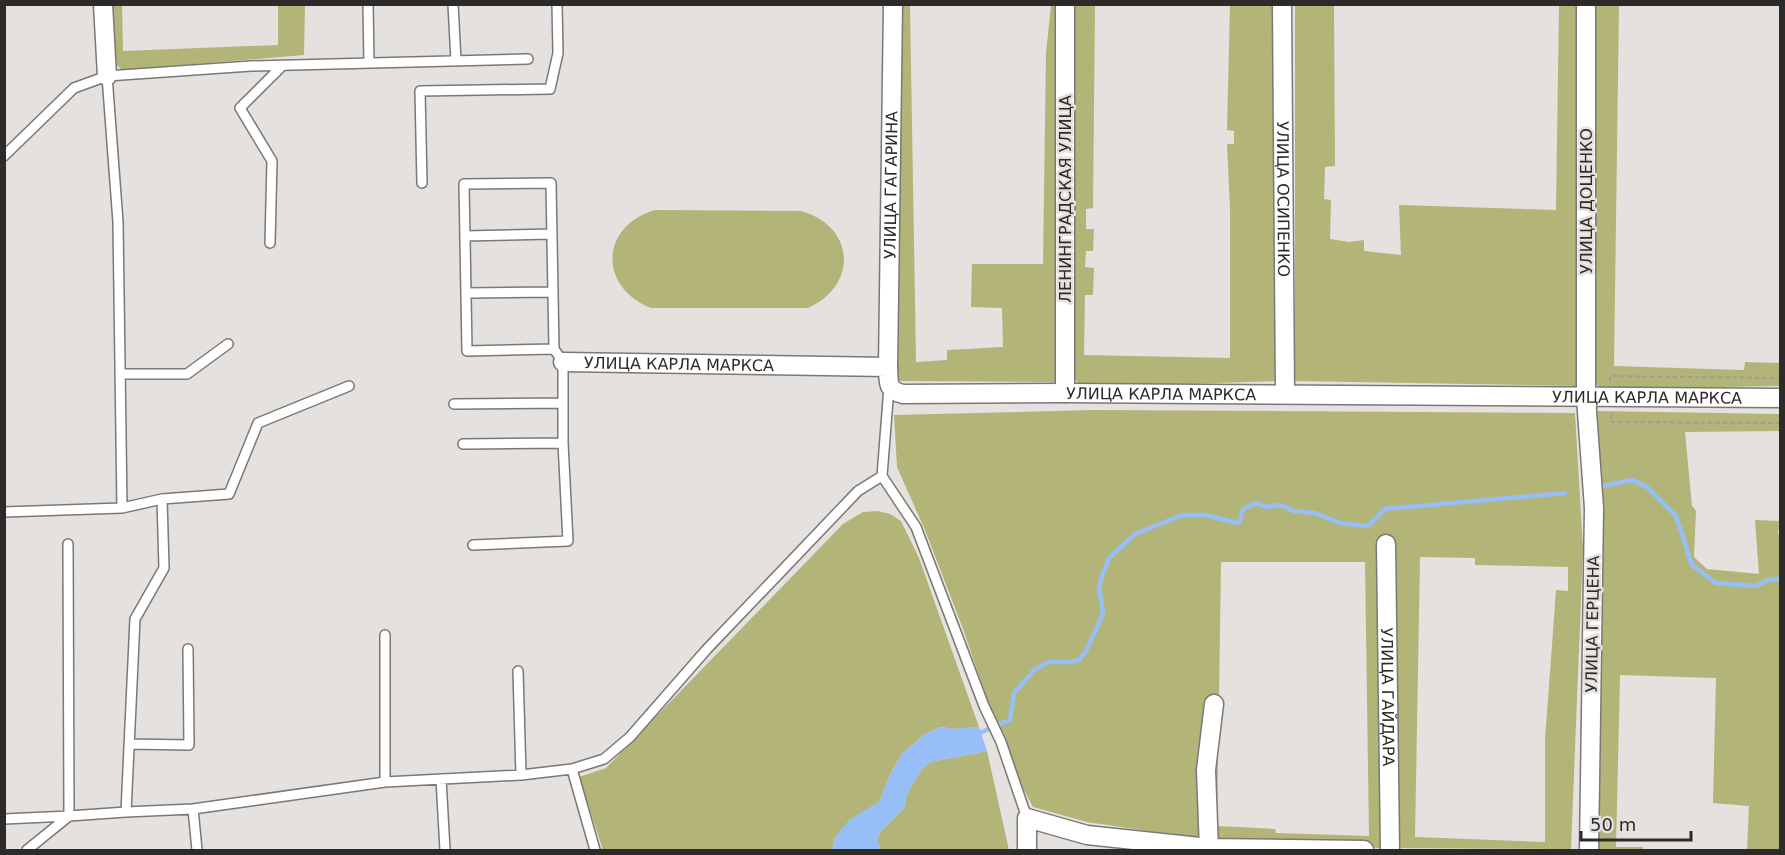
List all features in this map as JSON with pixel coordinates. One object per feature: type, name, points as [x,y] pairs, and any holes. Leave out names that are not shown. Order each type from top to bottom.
[{"type":"street","points":[[103,4],[107,76]]},
{"type":"street","name":"УЛИЦА ГАГАРИНА","points":[[888,367],[893,4]]},
{"type":"street","name":"ЛЕНИНГРАДСКАЯ УЛИЦА","points":[[1065,4],[1065,393]]},
{"type":"street","name":"УЛИЦА ОСИПЕНКО","points":[[1282,4],[1285,394]]},
{"type":"street","name":"УЛИЦА ДОЦЕНКО","points":[[1586,4],[1586,398]]},
{"type":"street","name":"УЛИЦА КАРЛА МАРКСА","points":[[558,355],[888,367]]},
{"type":"street","points":[[888,367],[889,385]]},
{"type":"street","name":"УЛИЦА КАРЛА МАРКСА","points":[[889,385],[894,392],[903,394],[1780,398]]},
{"type":"street","name":"УЛИЦА ГЕРЦЕНА","points":[[1586,398],[1594,508],[1589,850]]},
{"type":"street","name":"УЛИЦА ГАЙДАРА","points":[[1386,544],[1390,850]]},
{"type":"street","points":[[1209,849],[1206,770],[1214,704]]},
{"type":"street","points":[[1027,850],[1027,818],[1087,835],[1209,849],[1364,850]]},
{"type":"lane","points":[[368,4],[369,63]]},
{"type":"lane","points":[[453,4],[456,61]]},
{"type":"lane","points":[[422,183],[420,91],[550,88],[558,53],[557,4]]},
{"type":"lane","points":[[4,156],[74,88],[107,76],[282,66],[528,59]]},
{"type":"lane","points":[[270,243],[272,160],[240,108],[282,66]]},
{"type":"lane","points":[[107,76],[118,222],[122,508]]},
{"type":"lane","points":[[473,545],[568,541],[563,403],[553,292],[551,183],[464,184],[467,351],[558,355]]},
{"type":"lane","points":[[465,236],[552,234]]},
{"type":"lane","points":[[466,293],[553,292]]},
{"type":"lane","points":[[120,374],[187,374],[228,344]]},
{"type":"lane","points":[[889,385],[882,476],[916,527],[984,706],[1001,742],[1027,818]]},
{"type":"lane","points":[[4,512],[122,508],[162,499],[229,494],[258,423],[349,386]]},
{"type":"lane","points":[[454,404],[563,403]]},
{"type":"lane","points":[[463,444],[563,443]]},
{"type":"lane","points":[[4,819],[193,809],[384,782],[521,775],[572,769],[604,759],[630,736],[707,649],[858,491],[882,476]]},
{"type":"lane","points":[[126,812],[135,619],[164,568],[162,499]]},
{"type":"lane","points":[[68,544],[69,816]]},
{"type":"lane","points":[[384,782],[385,635]]},
{"type":"lane","points":[[129,744],[189,745],[188,649]]},
{"type":"lane","points":[[518,671],[521,775]]},
{"type":"lane","points":[[572,769],[595,850]]},
{"type":"lane","points":[[441,779],[445,850]]},
{"type":"lane","points":[[193,809],[197,850]]},
{"type":"lane","points":[[27,850],[69,816]]},
{"type":"green space","points":[[104,5],[122,5],[123,51],[278,45],[278,5],[305,5],[304,55],[123,70],[116,65],[108,50]]},
{"type":"green space","points":[[892,5],[910,5],[916,362],[947,360],[947,350],[1003,347],[1002,308],[971,307],[972,264],[1043,264],[1046,53],[1051,5],[1062,5],[1057,380],[1054,382],[896,381]]},
{"type":"green space","points":[[1073,5],[1095,5],[1093,208],[1086,209],[1086,229],[1094,229],[1093,251],[1086,251],[1085,267],[1094,268],[1093,295],[1085,295],[1084,355],[1230,358],[1230,209],[1227,144],[1234,144],[1234,131],[1227,130],[1230,5],[1273,5],[1279,210],[1276,381],[1086,387],[1079,384],[1073,377]]},
{"type":"green space","points":[[1295,5],[1334,5],[1335,166],[1325,167],[1324,199],[1331,200],[1330,239],[1349,242],[1364,240],[1364,251],[1401,255],[1399,205],[1556,210],[1559,5],[1579,5],[1577,386],[1295,381]]},
{"type":"green space","points":[[1596,5],[1619,5],[1614,366],[1744,370],[1745,362],[1780,363],[1780,386],[1603,389],[1595,384]]},
{"type":"green space","points":[[655,210],[801,211],[819,219],[832,229],[840,242],[844,256],[842,271],[836,285],[825,298],[808,308],[651,308],[634,298],[622,286],[614,272],[612,257],[616,243],[624,229],[637,218]]},
{"type":"green space","points":[[1094,410],[1575,413],[1583,549],[1571,849],[1368,848],[1188,837],[1087,822],[1033,807],[1008,760],[963,629],[925,530],[897,467],[894,415]],"holes":[[[1420,557],[1475,558],[1475,565],[1568,567],[1568,591],[1556,590],[1545,740],[1545,842],[1415,837]],[[1221,562],[1365,562],[1369,836],[1276,833],[1275,829],[1217,826]]]},
{"type":"green space","points":[[1595,411],[1780,414],[1780,431],[1685,432],[1692,506],[1696,511],[1694,557],[1707,569],[1759,574],[1755,520],[1780,521],[1778,534],[1780,536],[1780,850],[1747,850],[1749,806],[1713,803],[1716,678],[1620,675],[1616,847],[1643,847],[1643,850],[1594,850]]},
{"type":"green space","points":[[878,511],[890,514],[901,521],[919,558],[979,727],[956,729],[940,727],[925,734],[902,754],[890,774],[880,801],[835,837],[832,850],[603,850],[579,777],[606,768],[843,524],[863,512]]},
{"type":"green space","points":[[987,751],[1009,850],[881,850],[877,841],[881,831],[904,808],[907,794],[921,770],[930,762]]},
{"type":"water","points":[[940,727],[956,729],[979,727],[987,751],[930,762],[921,770],[907,794],[904,808],[881,831],[877,841],[881,850],[832,850],[835,837],[849,820],[880,801],[890,774],[902,754],[925,734]]},
{"type":"waterway","points":[[1603,486],[1632,480],[1647,487],[1676,516],[1692,565],[1716,583],[1756,586],[1768,580],[1780,579]]},
{"type":"waterway","points":[[977,734],[1010,720],[1014,693],[1034,670],[1048,662],[1079,660],[1086,651],[1103,614],[1099,585],[1109,558],[1135,534],[1182,515],[1205,515],[1237,523],[1240,521],[1243,509],[1256,503],[1267,507],[1284,506],[1293,511],[1315,513],[1340,523],[1368,526],[1385,509],[1565,493]]}]
